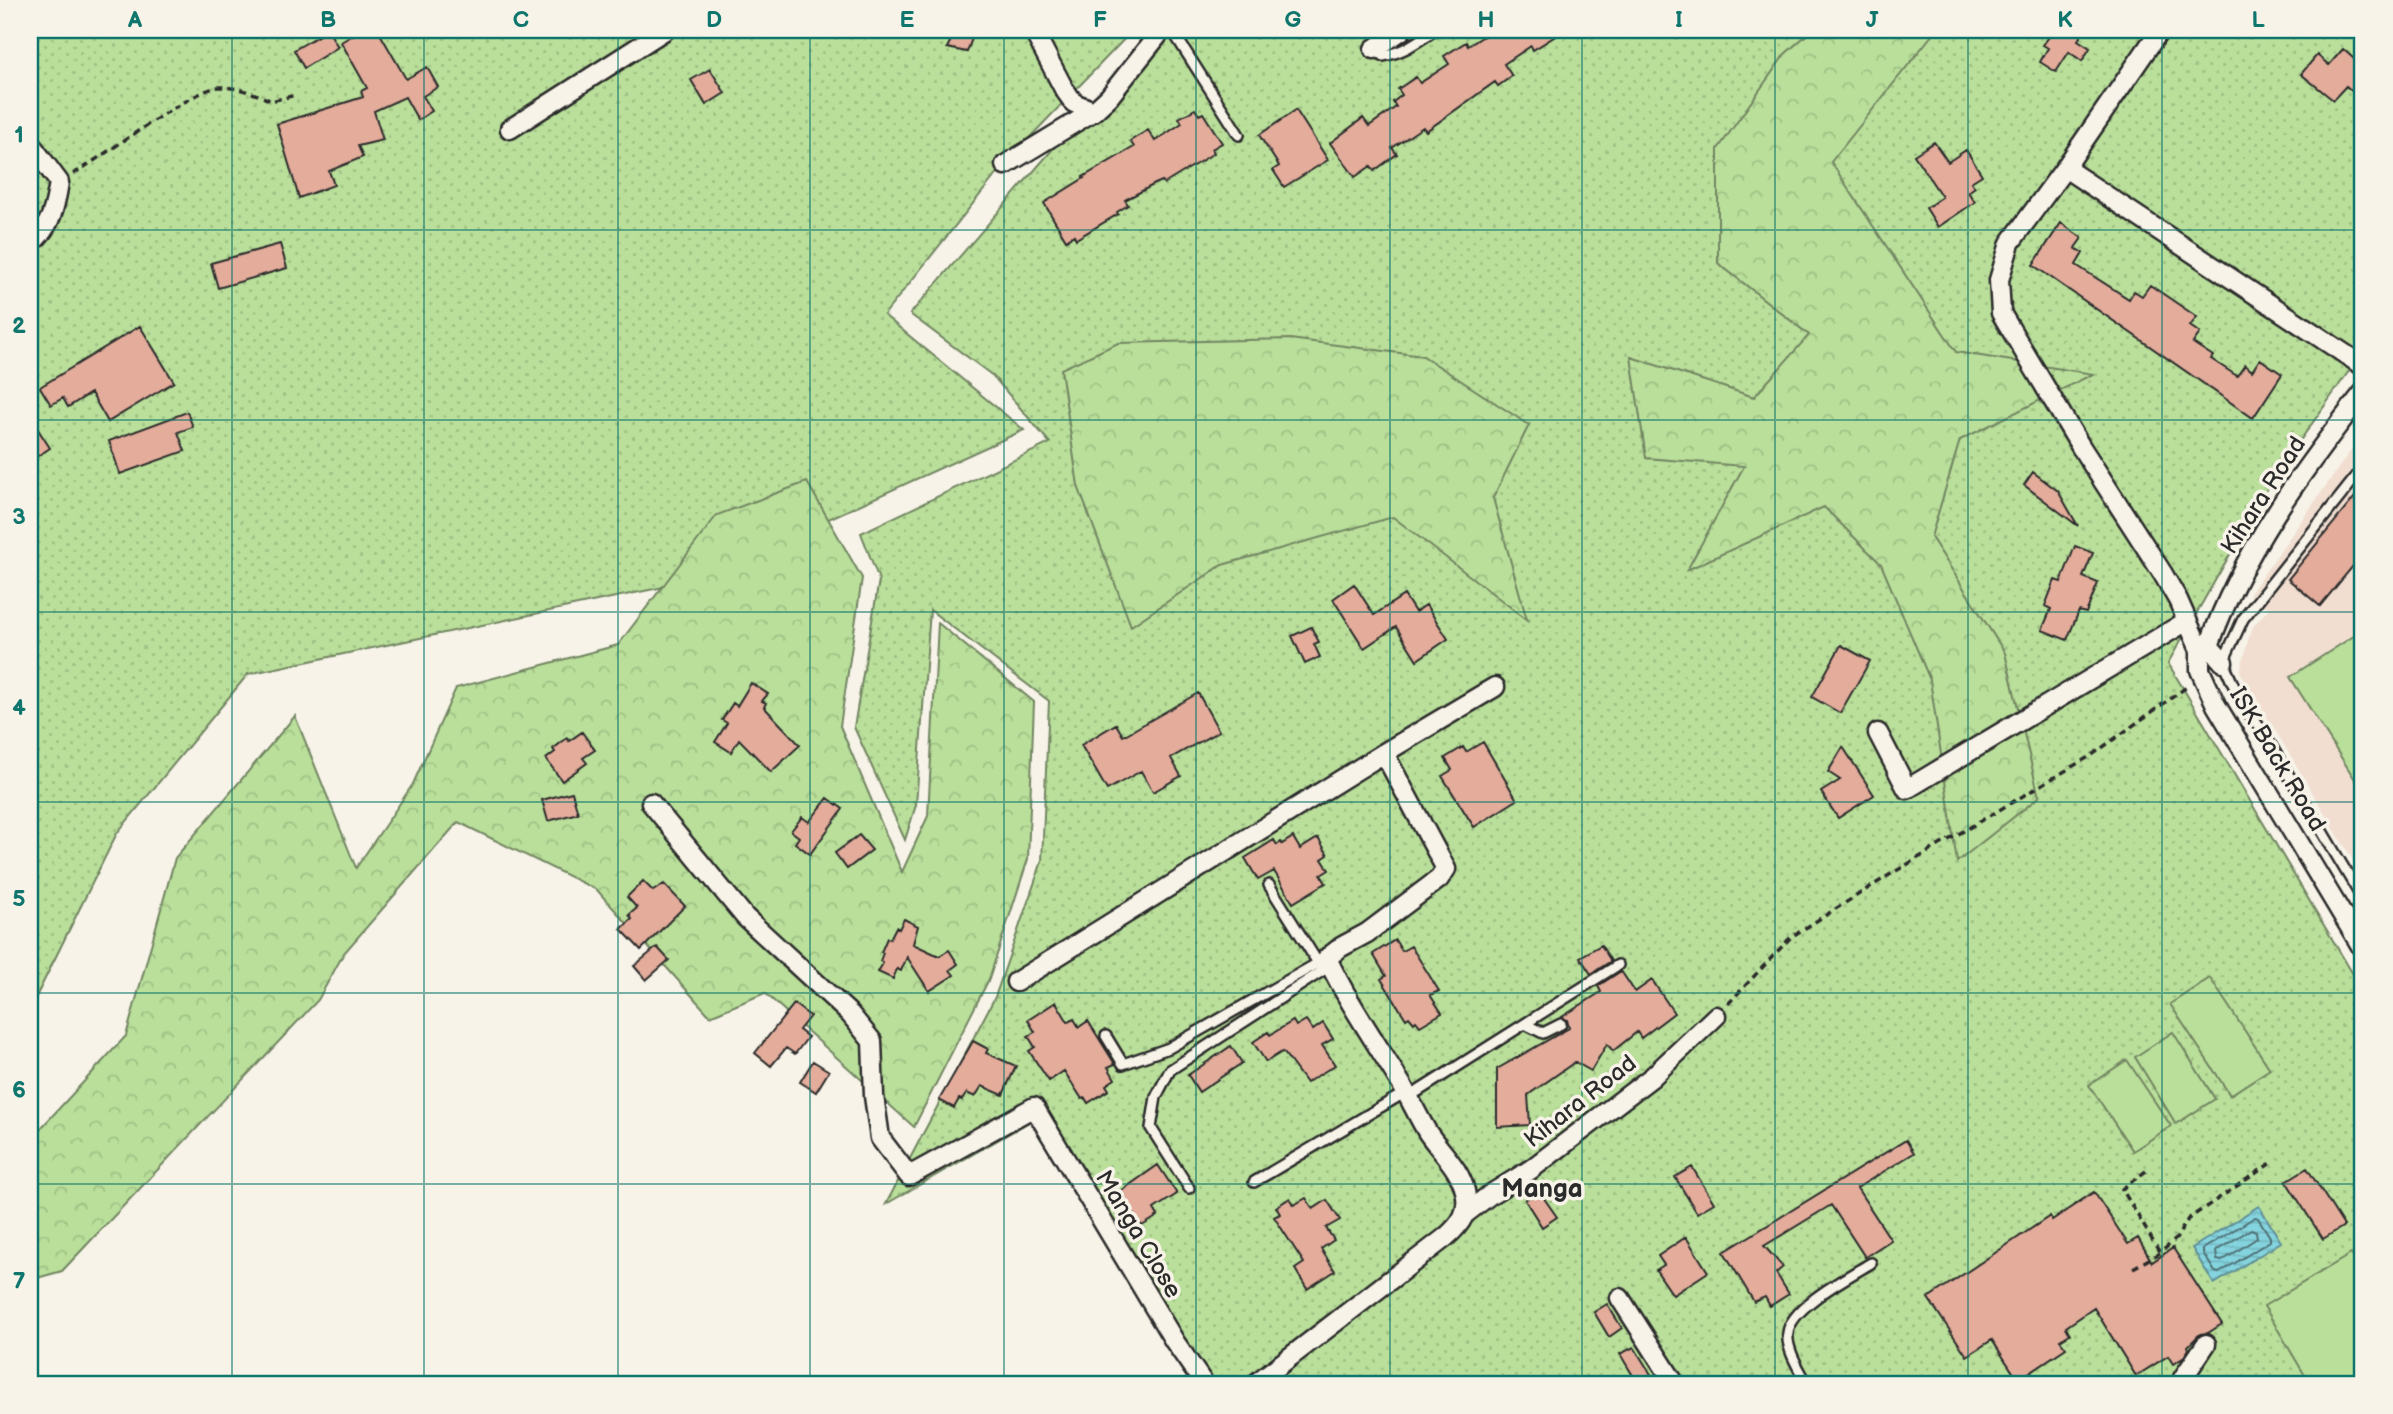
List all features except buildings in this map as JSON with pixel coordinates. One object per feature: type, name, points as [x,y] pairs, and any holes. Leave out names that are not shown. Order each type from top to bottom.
[{"type":"street","points":[[510,129],[665,30]]},
{"type":"street","points":[[1033,30],[1074,103],[1094,111]]},
{"type":"street","points":[[1005,165],[1094,111],[1110,97],[1162,30]]},
{"type":"street","points":[[1374,50],[1402,30]]},
{"type":"street","points":[[2160,30],[2010,243],[1999,280],[2001,313],[2081,447],[2163,574],[2187,621],[2223,662]]},
{"type":"street","points":[[30,143],[59,182],[50,221],[30,244]]},
{"type":"street","points":[[2065,168],[2363,366]]},
{"type":"street","name":"Kihara Road","points":[[2208,642],[2232,589],[2298,478],[2363,393]]},
{"type":"street","points":[[1878,733],[1907,789],[2187,621]]},
{"type":"street","name":"ISK Back Road","points":[[2208,642],[2200,670],[2221,714],[2363,949]]},
{"type":"street","points":[[1016,982],[1495,687]]},
{"type":"street","points":[[1384,753],[1446,869],[1439,879],[1367,933],[1341,947],[1325,962],[1429,1133],[1450,1160],[1465,1190],[1465,1214]]},
{"type":"street","name":"Manga Close","points":[[651,803],[746,917],[850,1014],[872,1041],[874,1096],[880,1138],[909,1176],[1034,1107],[1175,1342],[1204,1384]]},
{"type":"street","name":"Kihara Road","points":[[1255,1384],[1446,1237],[1457,1227],[1465,1214],[1491,1194],[1531,1170],[1652,1077],[1716,1016]]},
{"type":"street","points":[[1620,1298],[1675,1384]]},
{"type":"street","points":[[2182,1384],[2183,1378],[2206,1344]]},
{"type":"lane","points":[[1172,30],[1239,135]]},
{"type":"lane","points":[[1374,50],[1383,56],[1397,53],[1408,49],[1435,30]]},
{"type":"lane","points":[[2363,468],[2244,619],[2223,662],[2242,704],[2263,732],[2363,900]]},
{"type":"lane","points":[[1269,886],[1325,962]]},
{"type":"lane","points":[[1106,1036],[1123,1064],[1169,1048],[1325,962]]},
{"type":"lane","points":[[1189,1188],[1151,1128],[1156,1097],[1170,1070],[1325,962]]},
{"type":"lane","points":[[1254,1182],[1408,1095],[1618,965]]},
{"type":"lane","points":[[1525,1024],[1543,1033],[1561,1024]]},
{"type":"lane","points":[[1807,1384],[1789,1345],[1787,1331],[1795,1316],[1871,1263]]},
{"type":"path","points":[[59,182],[179,105],[216,87],[260,94],[271,101],[296,95]]},
{"type":"path","points":[[1716,1016],[1791,937],[1891,874],[2092,755],[2188,686],[2200,670]]},
{"type":"path","points":[[2133,1269],[2160,1253],[2175,1240],[2188,1219],[2271,1163]]},
{"type":"path","points":[[2147,1171],[2122,1189],[2160,1253]]},
{"type":"shaded area","points":[[2363,433],[2363,877],[2240,672],[2251,629],[2269,608],[2249,595]]},
{"type":"green space","points":[[30,30],[1133,30],[1007,161],[884,315],[1024,430],[692,581],[248,674],[117,833],[30,1009]]},
{"type":"green space","points":[[1156,30],[2363,30],[2363,351],[2273,479],[2168,663],[2363,991],[2363,1384],[1209,1384],[1031,1121],[886,1204],[995,997],[1042,861],[1049,701],[930,610],[916,805],[905,840],[854,727],[879,580],[861,533],[1050,443],[993,376],[910,314]]},
{"type":"green space","points":[[1812,30],[1936,30],[1831,162],[1956,352],[2093,374],[1960,440],[1931,537],[2005,653],[2039,797],[1957,862],[1930,680],[1881,564],[1824,507],[1687,570],[1744,466],[1646,458],[1631,357],[1754,397],[1809,335],[1718,263],[1718,149],[1785,54]]},
{"type":"green space","points":[[1290,339],[1423,356],[1529,425],[1493,498],[1527,620],[1393,517],[1222,565],[1131,626],[1078,486],[1061,369],[1118,343]]},
{"type":"green space","points":[[807,482],[862,578],[840,726],[902,872],[928,816],[938,623],[1034,702],[1028,859],[989,979],[914,1127],[765,993],[710,1016],[597,890],[458,822],[344,953],[318,1000],[62,1271],[30,1280],[30,1140],[126,1036],[175,858],[295,716],[356,868],[413,784],[456,688],[618,645],[717,515]]},
{"type":"green space","points":[[2363,630],[2363,792],[2290,677]]},
{"type":"green space","points":[[2210,978],[2270,1069],[2230,1095],[2170,1004]]},
{"type":"green space","points":[[2173,1032],[2215,1099],[2176,1124],[2135,1057]]},
{"type":"green space","points":[[2127,1060],[2171,1126],[2133,1151],[2089,1085]]},
{"type":"green space","points":[[2351,1254],[2363,1274],[2363,1384],[2310,1384],[2264,1306]]},
{"type":"water","points":[[2259,1206],[2281,1242],[2214,1284],[2192,1248]]},
{"type":"district","name":"Manga","points":[[1542,1188]]}]
